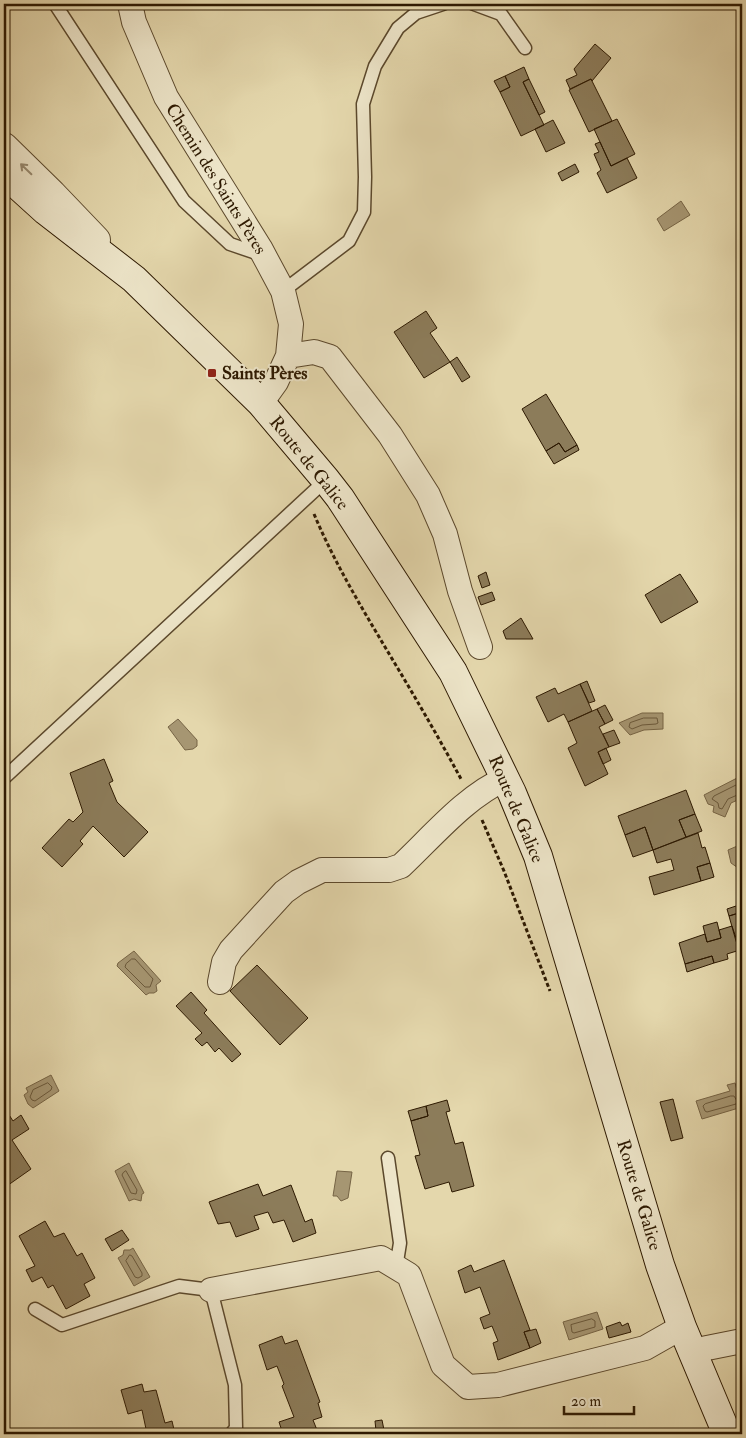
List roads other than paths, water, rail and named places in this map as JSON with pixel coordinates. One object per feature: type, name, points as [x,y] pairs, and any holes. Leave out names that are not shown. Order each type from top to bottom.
[{"type":"main road","name":"Route de Galice","points":[[4,147],[134,279],[261,403],[316,489],[425,627],[453,672],[505,779],[538,856],[660,1265],[687,1339],[727,1434]]},
{"type":"main road","name":"Route de Galice","points":[[4,173],[46,211],[134,279]]},
{"type":"street","name":"Chemin des Saints Pères","points":[[130,4],[134,22],[166,97],[264,256],[283,291],[290,324],[288,356],[276,382],[261,403]]},
{"type":"street","points":[[288,356],[314,352],[330,357],[390,435],[432,503],[445,534],[460,591],[480,647]]},
{"type":"street","points":[[220,982],[224,962],[232,950],[284,892],[298,882],[322,870],[389,870],[401,866],[472,799],[491,785],[505,779]]},
{"type":"street","points":[[211,1290],[381,1258],[409,1275],[443,1364],[468,1387],[498,1386],[687,1339],[742,1340]]},
{"type":"lane","points":[[55,4],[184,202],[230,244],[264,256]]},
{"type":"lane","points":[[283,291],[349,241],[364,212],[363,104],[375,66],[398,28],[416,13],[443,4]]},
{"type":"lane","points":[[474,4],[500,14],[525,48]]},
{"type":"lane","points":[[4,778],[316,489]]},
{"type":"lane","points":[[388,1158],[400,1243],[396,1268]]},
{"type":"lane","points":[[35,1309],[62,1325],[179,1286],[211,1290],[235,1385],[236,1428],[231,1434]]},
{"type":"water","points":[[681,201],[690,215],[664,231],[657,219]]},
{"type":"water","points":[[642,713],[663,713],[663,729],[644,730],[630,735],[619,723]]},
{"type":"water","points":[[178,719],[197,740],[197,746],[193,749],[185,750],[168,727]]},
{"type":"water","points":[[741,776],[742,798],[731,803],[725,817],[713,812],[714,806],[708,804],[704,795]]},
{"type":"water","points":[[742,844],[741,870],[731,863],[728,850]]},
{"type":"water","points":[[134,951],[161,981],[156,985],[157,991],[154,993],[146,995],[117,966],[118,963]]},
{"type":"water","points":[[51,1075],[59,1091],[33,1108],[28,1104],[24,1095],[28,1092],[26,1088]]},
{"type":"water","points":[[735,1083],[742,1107],[702,1119],[696,1101],[730,1091],[727,1085]]},
{"type":"water","points":[[129,1163],[144,1193],[142,1194],[141,1201],[134,1199],[129,1201],[115,1171]]},
{"type":"water","points":[[337,1171],[352,1172],[348,1198],[341,1201],[337,1196],[333,1196]]},
{"type":"water","points":[[133,1248],[150,1277],[134,1286],[118,1258],[123,1255],[124,1250]]},
{"type":"water","points":[[597,1312],[603,1329],[569,1340],[563,1322]]},
{"type":"place","name":"Saints Pères","points":[[212,373]]}]
